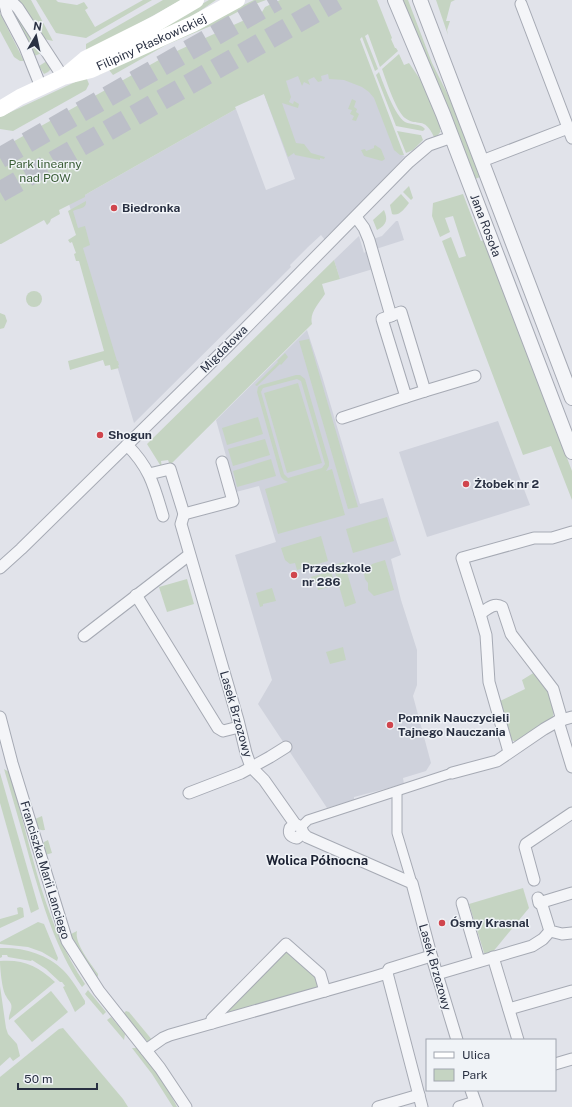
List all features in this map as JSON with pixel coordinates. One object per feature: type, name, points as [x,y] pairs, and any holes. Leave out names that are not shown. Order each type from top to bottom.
[{"type":"main road","name":"Filipiny Płaskowickiej","points":[[63,77],[85,59],[157,23],[196,0]]},
{"type":"main road","name":"Filipiny Płaskowickiej","points":[[0,109],[63,77],[85,72],[98,67],[193,24],[237,0]]},
{"type":"street","points":[[4,0],[7,13],[25,47],[41,87]]},
{"type":"street","points":[[10,0],[18,8],[63,77]]},
{"type":"street","name":"Jana Rosoła","points":[[395,0],[452,137],[572,452]]},
{"type":"street","name":"Jana Rosoła","points":[[420,0],[572,398]]},
{"type":"street","points":[[482,162],[570,133],[521,4]]},
{"type":"street","name":"Migdałowa","points":[[0,568],[228,346],[422,150],[435,143],[452,137]]},
{"type":"street","points":[[356,217],[364,228],[369,240],[391,316]]},
{"type":"street","points":[[406,397],[382,319],[401,312],[425,391]]},
{"type":"street","points":[[342,418],[474,376]]},
{"type":"street","points":[[127,445],[139,457],[149,474],[163,516]]},
{"type":"street","points":[[184,514],[233,501],[222,462]]},
{"type":"street","name":"Lasek Brzozowy","points":[[149,474],[170,469],[184,514],[181,524],[189,555],[238,720],[238,727],[251,767],[264,780],[307,837],[412,883],[431,956],[457,1039]]},
{"type":"street","points":[[509,752],[489,682],[486,635],[462,558],[534,538],[552,538],[572,532]]},
{"type":"street","points":[[84,636],[189,555]]},
{"type":"street","points":[[136,595],[218,728],[223,731],[238,727]]},
{"type":"street","points":[[480,614],[494,605],[502,607],[511,634],[553,689],[564,719],[572,767]]},
{"type":"street","name":"Franciszka Marii Lanciego","points":[[0,717],[12,763],[67,941],[98,991],[165,1074],[186,1107]]},
{"type":"street","points":[[286,836],[297,838],[301,836],[300,828],[308,820],[448,774],[497,761],[509,752],[564,719]]},
{"type":"street","points":[[189,793],[229,778],[286,747]]},
{"type":"street","points":[[397,792],[397,833],[412,883]]},
{"type":"street","points":[[534,880],[525,847],[526,844],[572,813]]},
{"type":"street","points":[[550,931],[539,899],[572,893]]},
{"type":"street","points":[[462,903],[479,961]]},
{"type":"street","points":[[550,931],[562,934],[572,933]]},
{"type":"street","points":[[437,974],[538,943],[544,939],[550,931]]},
{"type":"street","points":[[212,1023],[212,1019],[287,942],[320,974],[325,991]]},
{"type":"street","points":[[146,1050],[163,1038],[387,973],[389,969],[431,956]]},
{"type":"street","points":[[493,957],[518,1039]]},
{"type":"street","points":[[387,973],[422,1107]]},
{"type":"street","points":[[509,1009],[572,991]]},
{"type":"street","points":[[556,1064],[572,1059]]},
{"type":"street","points":[[459,1107],[476,1105],[471,1091]]},
{"type":"street","points":[[378,1107],[419,1095]]},
{"type":"shaded area","points":[[311,66],[372,89],[402,155],[405,156],[356,210],[327,236],[325,240],[321,235],[308,247],[290,265],[291,267],[134,423],[69,204],[236,109],[266,190],[295,179],[264,94]]},
{"type":"shaded area","points":[[396,221],[398,221],[404,240],[376,249],[373,239],[382,236]]},
{"type":"shaded area","points":[[359,236],[364,253],[367,251],[373,269],[340,279],[334,260]]},
{"type":"shaded area","points":[[307,330],[360,504],[383,498],[401,555],[391,559],[401,600],[417,650],[417,685],[413,696],[431,763],[426,771],[403,778],[404,784],[354,797],[354,800],[327,808],[258,704],[272,680],[235,555],[276,542],[259,486],[236,492],[216,420]]},
{"type":"shaded area","name":"Żłobek nr 2","points":[[498,421],[530,505],[427,537],[399,452]]},
{"type":"green space","points":[[19,0],[31,0],[53,41],[44,39]]},
{"type":"green space","points":[[36,0],[56,0],[58,2],[77,5],[84,2],[88,8],[85,10],[95,27],[143,0],[152,0],[86,38],[56,33]]},
{"type":"green space","points":[[163,0],[181,0],[86,53],[86,44]]},
{"type":"green space","points":[[209,0],[216,0],[181,24],[118,46],[159,28]]},
{"type":"green space","points":[[254,0],[266,0],[245,8],[213,25],[166,45],[113,75],[109,70],[99,75],[96,71],[206,23]]},
{"type":"green space","name":"Park linearny nad POW","points":[[280,0],[377,0],[392,38],[391,39],[398,51],[380,67],[368,34],[365,36],[378,69],[375,71],[362,37],[360,39],[404,155],[400,155],[394,150],[374,98],[369,92],[362,87],[344,80],[329,79],[328,74],[321,76],[322,81],[318,82],[314,77],[308,80],[310,85],[304,82],[302,86],[298,76],[286,81],[291,97],[289,102],[293,104],[294,101],[299,104],[298,108],[282,103],[296,143],[304,144],[311,153],[325,157],[324,159],[320,158],[320,160],[295,155],[294,153],[288,157],[264,94],[235,107],[236,109],[90,192],[85,195],[85,197],[59,210],[60,214],[51,219],[47,225],[44,220],[0,244],[0,149],[166,56],[262,12],[265,7]]},
{"type":"green space","points":[[402,0],[408,0],[432,63],[453,105],[480,177],[475,179]]},
{"type":"green space","points":[[436,0],[455,0],[451,2],[446,21],[450,21],[447,30],[448,35]]},
{"type":"green space","points":[[13,8],[42,53],[34,56],[12,11]]},
{"type":"green space","points":[[0,13],[24,61],[20,61],[14,57],[0,31]]},
{"type":"green space","points":[[399,54],[404,65],[409,63],[424,85],[440,125],[441,131],[434,137],[424,124],[410,121],[405,118],[398,109],[392,95],[382,69]]},
{"type":"green space","points":[[47,61],[51,69],[44,74],[39,66]]},
{"type":"green space","points":[[379,72],[390,99],[401,119],[410,124],[423,127],[425,129],[423,131],[396,126],[376,75]]},
{"type":"green space","points":[[86,77],[89,84],[86,90],[13,131],[0,129],[0,117]]},
{"type":"green space","points":[[352,99],[356,101],[354,107],[357,109],[356,112],[359,114],[356,121],[352,120],[354,116],[350,114],[352,110],[348,109]]},
{"type":"green space","points":[[397,131],[421,135],[423,140],[413,150],[406,153]]},
{"type":"green space","points":[[375,145],[381,149],[385,159],[382,161],[364,156],[361,150],[365,149],[366,151],[374,148]]},
{"type":"green space","points":[[409,186],[413,198],[411,200],[403,192]]},
{"type":"green space","points":[[401,194],[409,203],[399,213],[395,215],[392,214],[390,205]]},
{"type":"green space","points":[[463,194],[481,241],[484,240],[572,471],[572,500],[551,446],[523,455],[442,241],[451,237],[459,258],[466,256],[453,216],[445,218],[450,232],[440,237],[432,216],[433,203]]},
{"type":"green space","points":[[86,201],[84,207],[73,211],[78,228],[85,226],[90,245],[83,248],[119,365],[119,368],[111,370],[110,365],[105,366],[103,360],[70,370],[68,361],[104,351],[79,261],[76,261],[74,254],[76,253],[72,242],[70,243],[68,240],[76,235],[68,211]]},
{"type":"green space","points":[[384,210],[386,222],[377,230],[373,220]]},
{"type":"green space","points":[[334,260],[340,279],[322,284],[325,294],[313,312],[311,320],[312,324],[170,465],[168,460],[161,461],[162,468],[147,444]]},
{"type":"green space","points":[[34,291],[40,293],[42,299],[40,305],[34,307],[28,305],[26,299],[28,293]]},
{"type":"green space","points":[[0,313],[5,315],[7,321],[4,328],[0,329]]},
{"type":"green space","points":[[309,339],[358,507],[348,509],[299,341]]},
{"type":"green space","points":[[285,353],[288,357],[281,365],[280,364],[257,386],[255,385],[278,362],[277,361]]},
{"type":"green space","points":[[296,375],[300,375],[305,379],[329,462],[329,466],[326,471],[332,469],[345,515],[278,534],[265,489],[288,482],[281,477],[257,392],[258,387]],"holes":[[[297,379],[301,381],[325,464],[322,468],[288,478],[284,474],[261,392],[263,388]]]},
{"type":"green space","points":[[298,383],[322,463],[287,473],[264,393]]},
{"type":"green space","points":[[258,417],[263,434],[227,445],[222,428]]},
{"type":"green space","points":[[265,439],[270,455],[233,466],[228,449]]},
{"type":"green space","points":[[271,459],[276,476],[237,487],[233,471]]},
{"type":"green space","points":[[387,517],[394,541],[353,553],[346,529]]},
{"type":"green space","points":[[321,536],[328,561],[297,570],[295,563],[290,564],[285,560],[281,548]]},
{"type":"green space","points":[[385,560],[394,590],[374,596],[368,590],[368,583],[364,574],[372,564]]},
{"type":"green space","points":[[344,562],[356,603],[345,607],[333,565]]},
{"type":"green space","points":[[331,571],[335,585],[318,590],[315,580],[312,581],[311,577]]},
{"type":"green space","points":[[187,579],[194,604],[167,612],[159,587]]},
{"type":"green space","points":[[272,588],[276,601],[263,604],[263,606],[260,607],[256,593]]},
{"type":"green space","points":[[343,647],[346,660],[330,664],[326,652]]},
{"type":"green space","points":[[535,672],[547,688],[552,698],[554,710],[553,717],[517,742],[511,740],[498,702],[525,689],[522,680]]},
{"type":"green space","points":[[4,769],[9,772],[13,784],[41,887],[50,913],[71,961],[85,984],[82,987],[64,957],[45,910]]},
{"type":"green space","points":[[0,773],[39,909],[31,913],[0,803]]},
{"type":"green space","points":[[42,816],[45,830],[39,829],[35,819]]},
{"type":"green space","points":[[48,840],[52,853],[45,855],[43,846],[44,842]]},
{"type":"green space","points":[[523,888],[529,908],[492,953],[485,956],[469,904]]},
{"type":"green space","points":[[17,908],[23,908],[24,917],[0,928],[0,919],[18,914]]},
{"type":"green space","points":[[38,922],[44,924],[58,958],[57,961],[42,952],[28,947],[0,944],[0,942]]},
{"type":"green space","points":[[77,931],[80,947],[98,974],[96,978],[81,956],[71,936],[71,934]]},
{"type":"green space","points":[[0,948],[26,950],[57,964],[75,985],[85,1001],[85,1004],[75,1012],[62,982],[32,960],[8,957],[7,955],[2,955],[0,958]]},
{"type":"green space","points":[[284,951],[289,951],[319,978],[320,987],[215,1019]]},
{"type":"green space","points":[[0,961],[16,961],[30,965],[49,976],[55,982],[9,1020],[11,1003],[6,997],[3,989]]},
{"type":"green space","points":[[0,986],[6,1028],[8,1034],[17,1044],[20,1056],[13,1061],[10,1057],[0,1066]]},
{"type":"green space","points":[[88,990],[106,1012],[103,1015],[85,994]]},
{"type":"green space","points":[[51,991],[68,1012],[32,1042],[14,1021]]},
{"type":"green space","points":[[126,1011],[129,1012],[153,1041],[147,1041],[123,1014]]},
{"type":"green space","points":[[111,1017],[125,1034],[124,1040],[107,1020]]},
{"type":"green space","points":[[63,1028],[123,1099],[128,1107],[0,1107],[0,1077],[59,1029]]},
{"type":"green space","points":[[132,1048],[137,1048],[148,1062],[164,1084],[177,1107],[173,1107],[152,1074]]},
{"type":"tunnel","points":[[0,158],[277,0]]},
{"type":"tunnel","points":[[0,192],[337,0]]},
{"type":"place","name":"Biedronka","points":[[114,208]]},
{"type":"place","name":"Shogun","points":[[100,435]]},
{"type":"place","name":"Żłobek nr 2","points":[[466,484]]},
{"type":"place","name":"Przedszkole nr 286","points":[[294,575]]},
{"type":"place","name":"Pomnik Nauczycieli Tajnego Nauczania","points":[[390,725]]},
{"type":"place","name":"Ósmy Krasnal","points":[[442,923]]},
{"type":"district","name":"Wolica Północna","points":[[317,860]]}]
